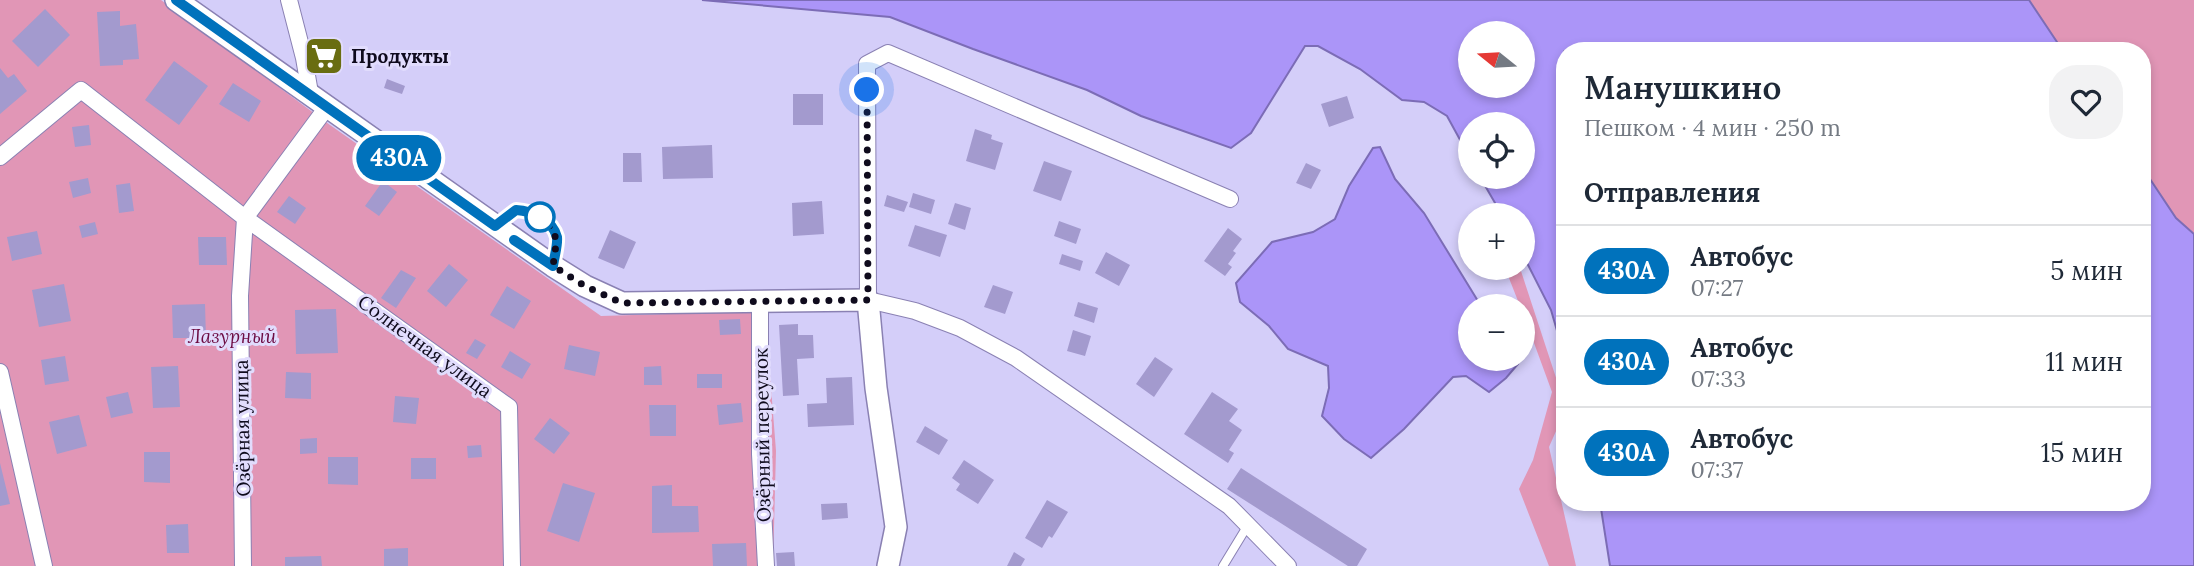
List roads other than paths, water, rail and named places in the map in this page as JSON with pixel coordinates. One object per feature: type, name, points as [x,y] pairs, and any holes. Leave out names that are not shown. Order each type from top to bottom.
[{"type":"street","points":[[176,0],[495,226],[585,286],[622,303],[868,300],[915,311],[960,328],[1016,358],[1229,506],[1288,566]]},
{"type":"street","points":[[289,0],[310,93]]},
{"type":"street","points":[[888,566],[896,527],[868,300],[867,64],[888,53],[1230,199]]},
{"type":"street","points":[[0,157],[81,90],[245,218],[327,107]]},
{"type":"street","name":"Озёрная улица","points":[[243,566],[240,296],[245,218]]},
{"type":"street","name":"Солнечная улица","points":[[245,218],[509,407],[512,566]]},
{"type":"street","name":"Озёрный переулок","points":[[760,303],[760,454],[766,566]]},
{"type":"street","points":[[0,372],[44,566]]},
{"type":"lane","points":[[495,226],[516,210],[531,211],[549,224],[557,238],[553,266]]},
{"type":"lane","points":[[1223,566],[1248,525]]},
{"type":"place","name":"Продукты","points":[[324,56]]},
{"type":"park label","name":"Лазурный","points":[[232,336]]}]
